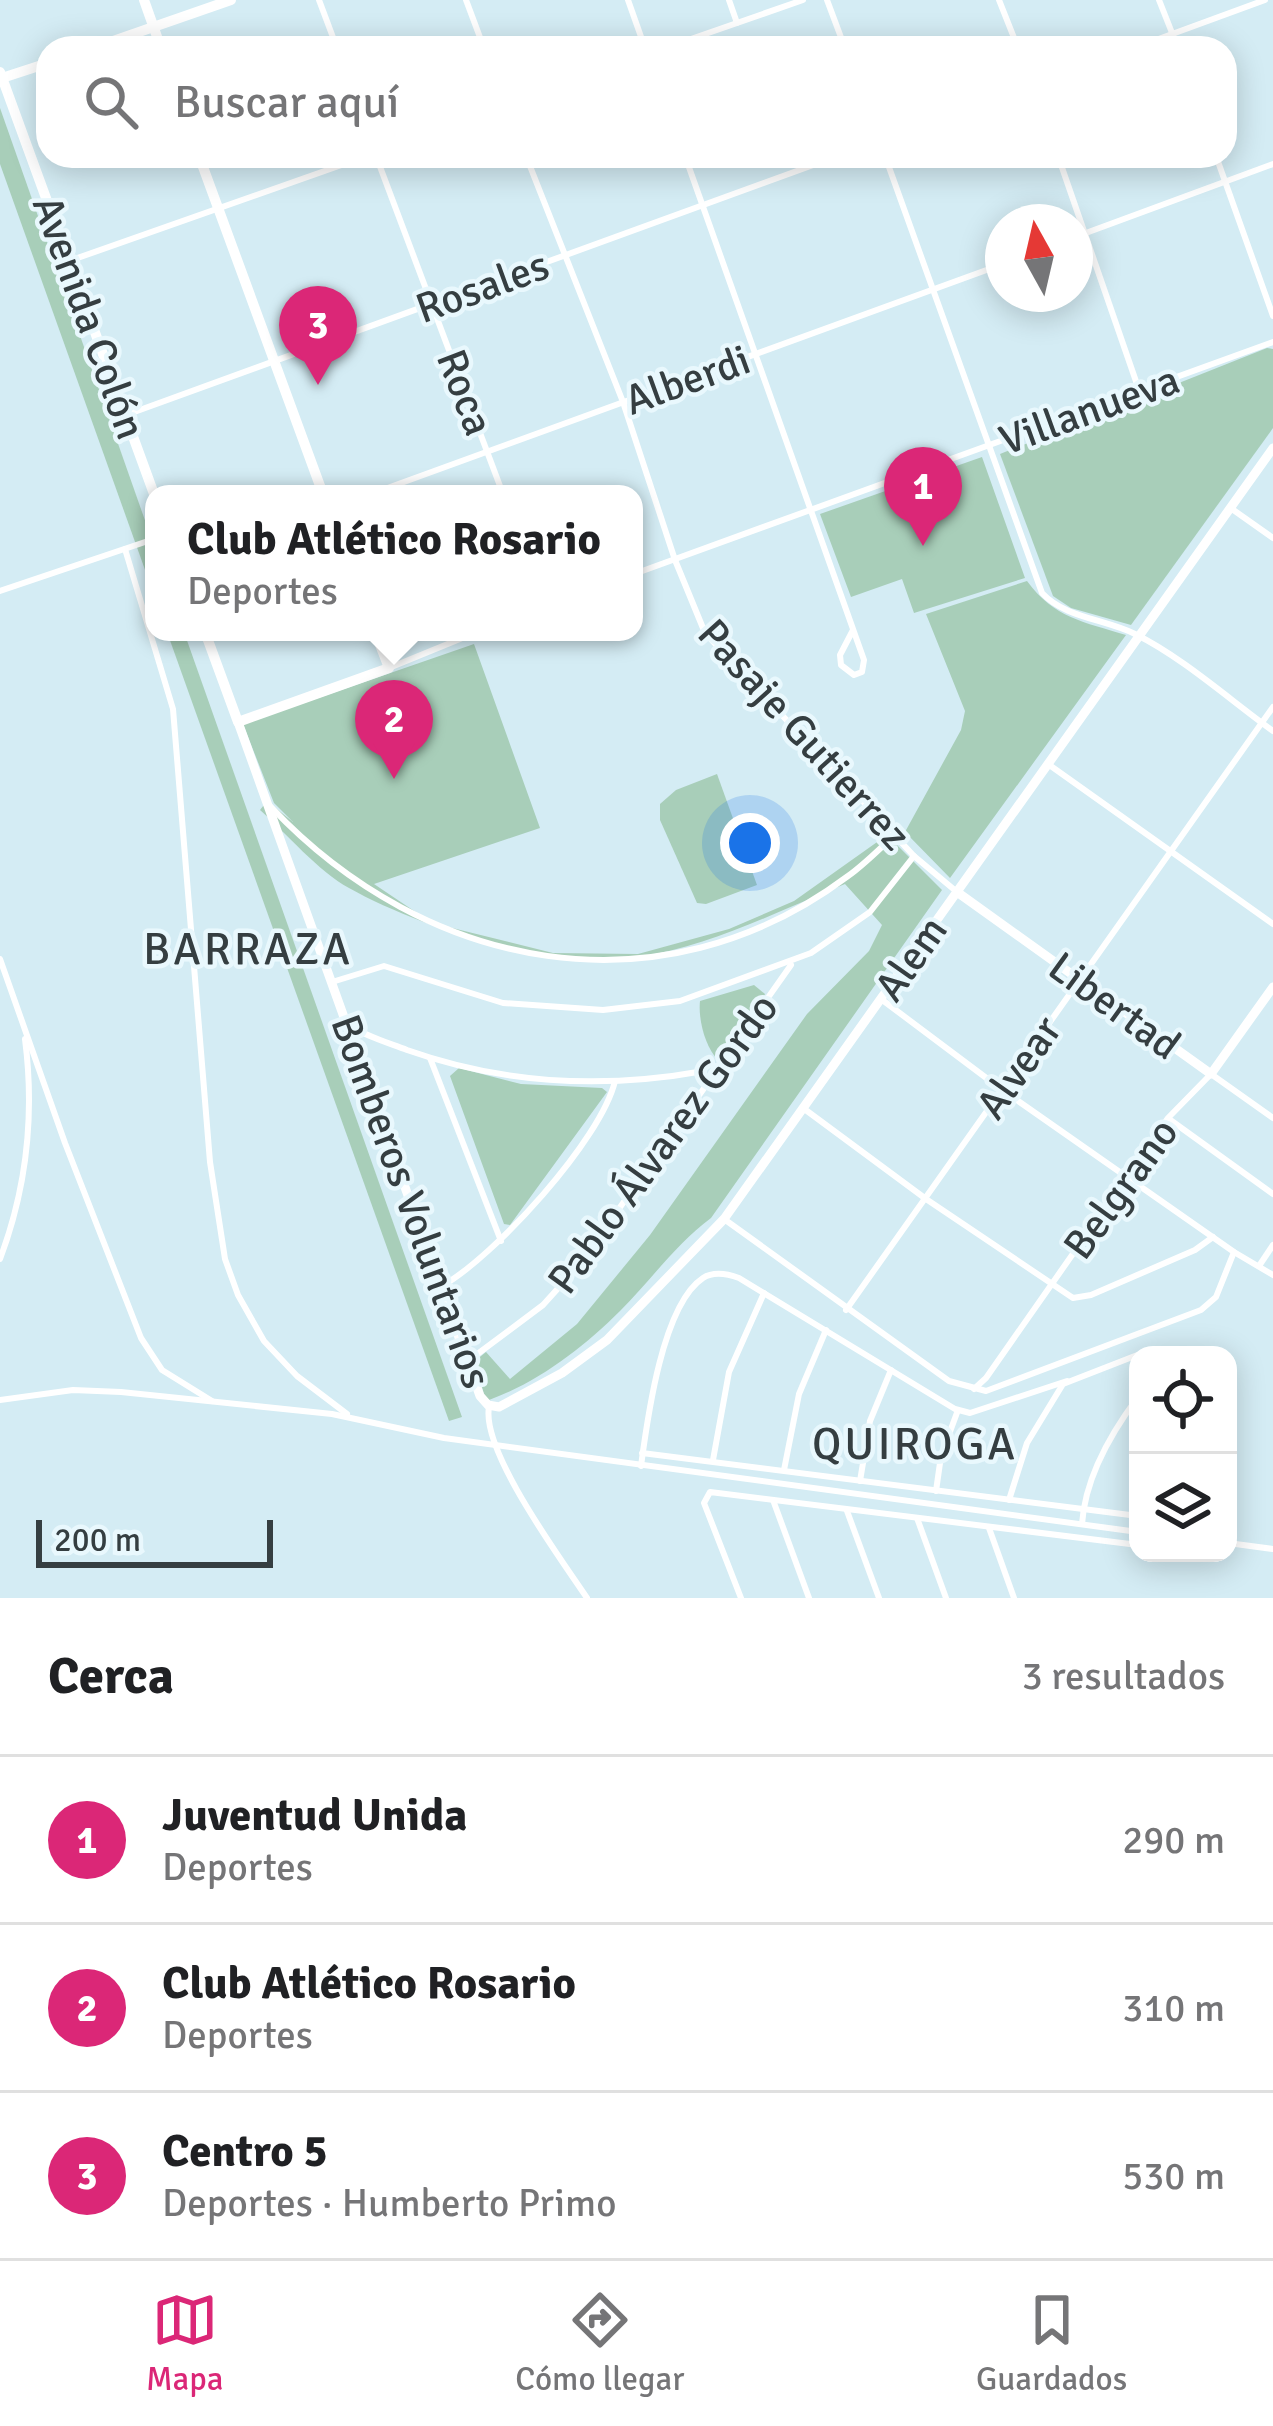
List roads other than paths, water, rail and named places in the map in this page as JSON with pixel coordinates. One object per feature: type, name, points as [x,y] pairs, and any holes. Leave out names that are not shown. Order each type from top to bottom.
[{"type":"main road","points":[[144,0],[157,36]]},
{"type":"main road","points":[[130,36],[231,0]]},
{"type":"main road","points":[[1,76],[36,66]]},
{"type":"main road","name":"Avenida Colón","points":[[1,76],[151,485]]},
{"type":"main road","points":[[203,168],[320,485]]},
{"type":"main road","name":"Alem","points":[[490,1406],[518,1398],[592,1352],[724,1219],[1273,448]]},
{"type":"main road","points":[[208,641],[238,722],[389,668],[378,641]]},
{"type":"main road","name":"Bomberos Voluntarios","points":[[238,722],[468,1361],[482,1399],[490,1406]]},
{"type":"main road","name":"Libertad","points":[[957,892],[1211,1074]]},
{"type":"main road","name":"Belgrano","points":[[1211,1074],[1273,987]]},
{"type":"street","points":[[319,0],[332,36]]},
{"type":"street","points":[[466,0],[480,36]]},
{"type":"street","points":[[628,0],[641,36]]},
{"type":"street","points":[[729,0],[737,23]]},
{"type":"street","points":[[699,36],[803,0]]},
{"type":"street","points":[[827,0],[840,36]]},
{"type":"street","points":[[999,0],[1013,36]]},
{"type":"street","points":[[1160,0],[1173,34]]},
{"type":"street","points":[[1167,36],[1265,0]]},
{"type":"street","points":[[1093,231],[1273,164]]},
{"type":"street","points":[[69,260],[333,168]]},
{"type":"street","name":"Roca","points":[[381,168],[500,485]]},
{"type":"street","name":"Pasaje Gutierrez","points":[[531,168],[623,402],[675,560],[705,633],[914,856],[957,892]]},
{"type":"street","points":[[689,168],[853,630],[864,667],[854,675],[841,665],[840,655],[853,630]]},
{"type":"street","name":"Rosales","points":[[126,416],[805,168]]},
{"type":"street","points":[[889,168],[1042,593],[1076,614],[1139,636],[1273,731]]},
{"type":"street","points":[[1063,168],[1076,204]]},
{"type":"street","points":[[1220,168],[1273,316]]},
{"type":"street","points":[[1093,251],[1139,390]]},
{"type":"street","name":"Alberdi","points":[[396,485],[985,271]]},
{"type":"street","name":"Villanueva","points":[[643,571],[1273,342]]},
{"type":"street","points":[[1230,508],[1273,538]]},
{"type":"street","points":[[0,591],[145,542]]},
{"type":"street","points":[[124,549],[145,618]]},
{"type":"street","points":[[152,641],[173,709],[210,1162],[225,1259],[238,1295],[264,1341],[297,1376],[350,1417]]},
{"type":"street","points":[[389,668],[455,641]]},
{"type":"street","name":"Alvear","points":[[846,1310],[1273,707]]},
{"type":"street","points":[[1048,764],[1273,924]]},
{"type":"street","points":[[264,793],[270,806],[316,851],[360,884],[410,912],[514,953],[580,960],[665,956],[749,931],[848,877],[896,834]]},
{"type":"street","points":[[332,982],[384,966],[503,1003],[603,1010],[680,1001],[793,962],[870,912],[914,856]]},
{"type":"street","points":[[0,959],[141,1339],[176,1382],[221,1405]]},
{"type":"street","name":"Pablo Álvarez Gordo","points":[[468,1361],[543,1305],[580,1264],[793,962]]},
{"type":"street","points":[[881,999],[1001,1089],[1273,1275]]},
{"type":"street","points":[[0,1259],[26,1159],[30,1094],[23,1024]]},
{"type":"street","points":[[346,1024],[430,1058],[524,1079],[615,1082],[704,1071]]},
{"type":"street","points":[[430,1058],[501,1241]]},
{"type":"street","name":"Belgrano","points":[[970,1390],[986,1378],[1168,1118],[1211,1074]]},
{"type":"street","name":"Libertad","points":[[1211,1074],[1273,1118]]},
{"type":"street","points":[[441,1286],[501,1241],[602,1114],[615,1082]]},
{"type":"street","points":[[803,1108],[926,1199],[1073,1298],[1084,1298],[1195,1250],[1213,1237]]},
{"type":"street","points":[[1168,1118],[1273,1194]]},
{"type":"street","points":[[724,1219],[846,1310],[949,1381],[970,1390],[1001,1388],[1202,1310],[1216,1297],[1234,1252]]},
{"type":"street","points":[[1259,1266],[1273,1245]]},
{"type":"street","points":[[641,1466],[656,1376],[670,1330],[688,1294],[702,1278],[718,1274],[740,1278],[970,1413],[1129,1358]]},
{"type":"street","points":[[712,1462],[729,1372],[764,1293]]},
{"type":"street","points":[[784,1471],[800,1394],[826,1330]]},
{"type":"street","points":[[860,1481],[870,1421],[891,1370]]},
{"type":"street","points":[[1009,1500],[1027,1443],[1067,1381]]},
{"type":"street","points":[[0,1400],[73,1390],[350,1417],[494,1445],[1129,1531]]},
{"type":"street","points":[[490,1406],[487,1426],[494,1445],[546,1538],[587,1598]]},
{"type":"street","points":[[936,1491],[941,1456],[958,1410]]},
{"type":"street","points":[[1082,1524],[1104,1450],[1129,1411]]},
{"type":"street","points":[[643,1453],[1129,1515]]},
{"type":"street","points":[[741,1598],[704,1498],[716,1491],[1129,1545]]},
{"type":"street","points":[[773,1499],[809,1598]]},
{"type":"street","points":[[847,1509],[879,1598]]},
{"type":"street","points":[[917,1518],[946,1598]]},
{"type":"street","points":[[989,1528],[1014,1598]]},
{"type":"street","points":[[1237,1544],[1273,1549]]},
{"type":"place","name":"Centro 5","points":[[318,385]]},
{"type":"place","name":"Juventud Unida","points":[[923,546]]},
{"type":"place","name":"Club Atlético Rosario","points":[[394,779]]},
{"type":"district","name":"BARRAZA","points":[[248,948]]},
{"type":"district","name":"QUIROGA","points":[[915,1443]]}]
